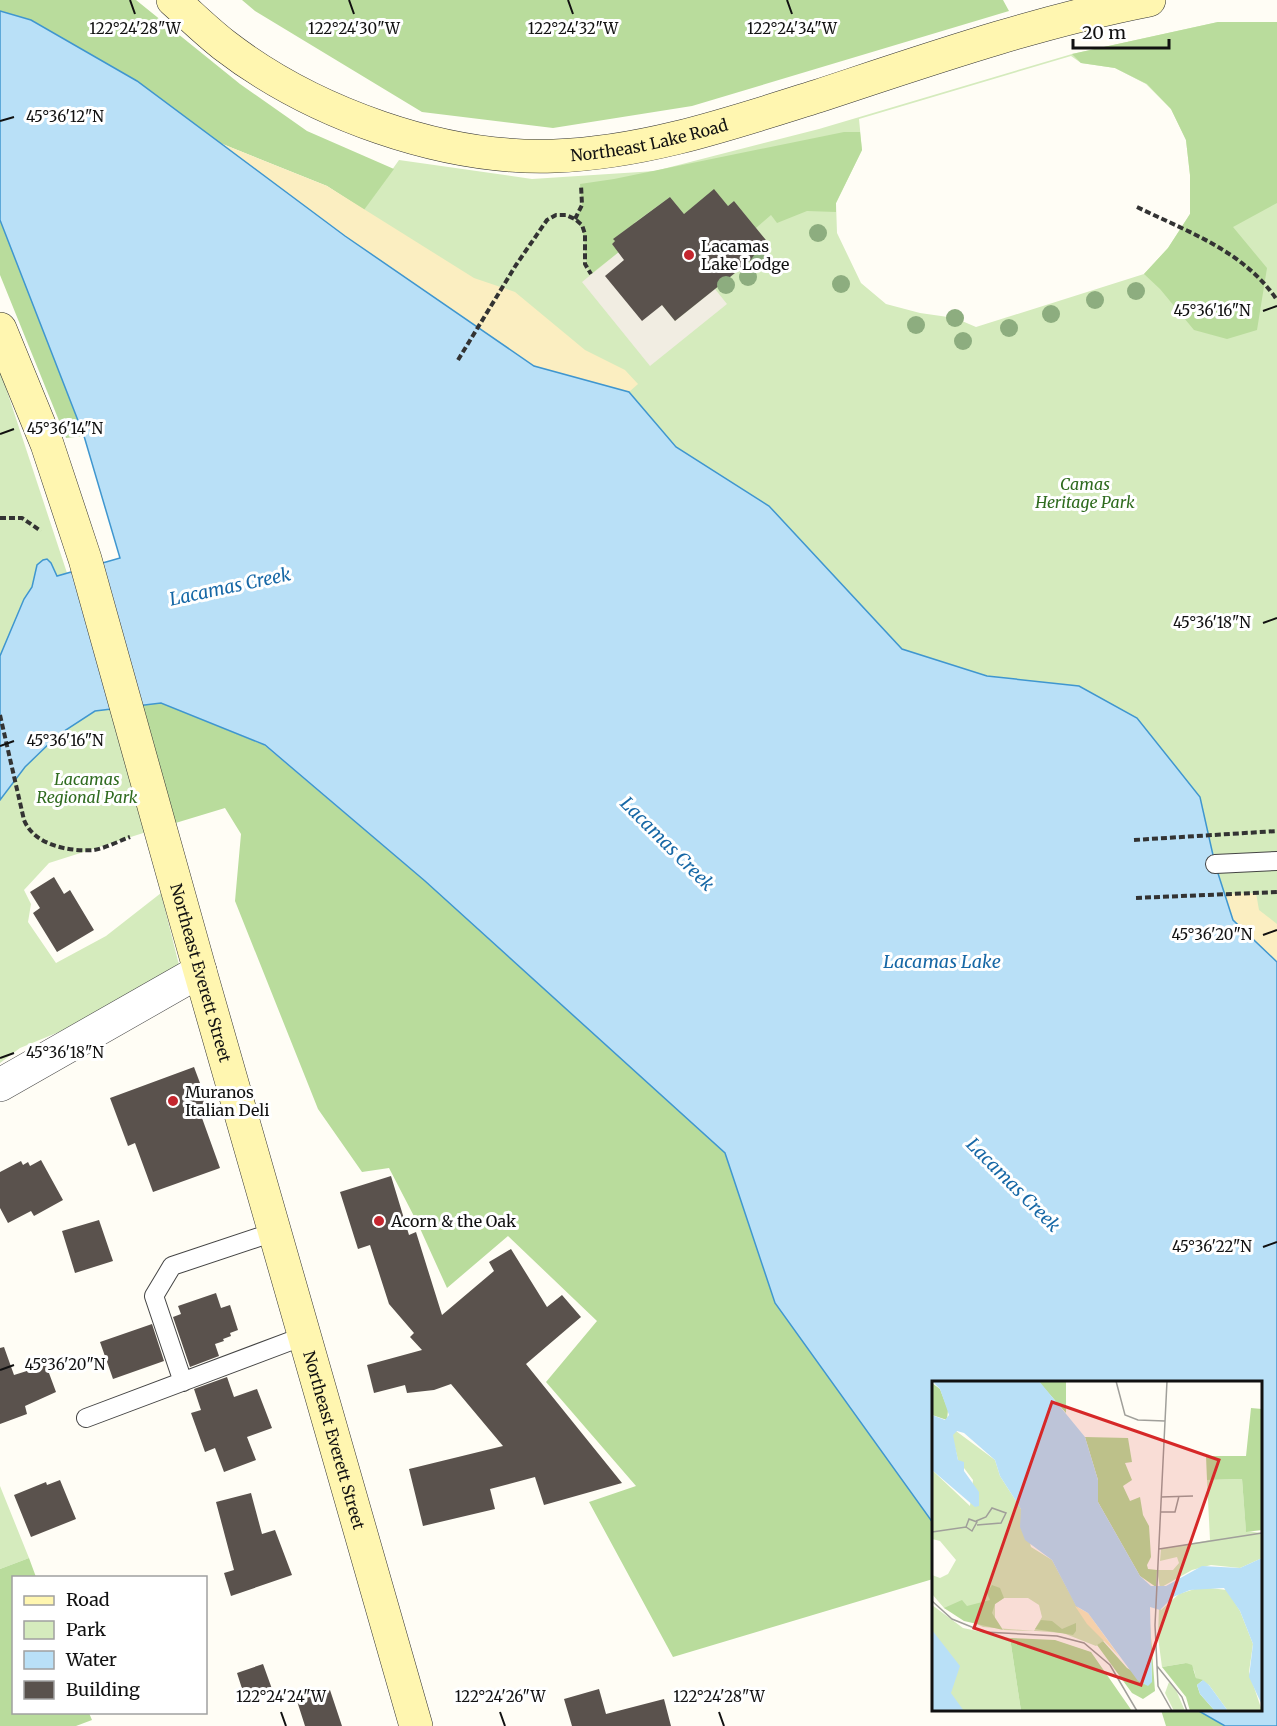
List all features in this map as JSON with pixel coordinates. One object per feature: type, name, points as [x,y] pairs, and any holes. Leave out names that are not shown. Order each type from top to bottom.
[{"type":"main road","name":"Northeast Lake Road","points":[[173,0],[224,45],[258,68],[297,91],[375,126],[434,143],[491,154],[554,156],[626,148],[692,135],[1018,32],[1099,10],[1149,0]]},
{"type":"main road","name":"Northeast Everett Street","points":[[0,329],[47,444],[85,559],[159,828],[416,1726]]},
{"type":"street","points":[[0,1084],[200,971]]},
{"type":"lane","points":[[1215,864],[1277,861]]},
{"type":"lane","points":[[183,1382],[154,1296],[172,1266],[274,1232]]},
{"type":"lane","points":[[86,1418],[304,1336]]},
{"type":"path","points":[[1137,207],[1231,253],[1265,282],[1277,300]]},
{"type":"path","points":[[458,360],[516,265],[547,220],[556,215],[566,215],[582,225],[585,234],[585,264],[591,274]]},
{"type":"path","points":[[0,518],[22,518],[40,529],[47,539]]},
{"type":"path","points":[[0,715],[27,829],[43,842],[65,848],[95,850],[159,828]]},
{"type":"path","points":[[1134,840],[1277,831]]},
{"type":"path","points":[[1136,898],[1277,892]]},
{"type":"green space","points":[[0,0],[136,0],[240,84],[307,131],[394,169],[364,210],[327,186],[220,143],[137,81],[31,20],[0,11]]},
{"type":"green space","points":[[242,0],[1003,0],[1009,11],[692,106],[553,128],[422,112],[255,11]]},
{"type":"green space","name":"Camas Heritage Park","points":[[1218,22],[1277,22],[1277,962],[1233,920],[1215,864],[1200,797],[1079,686],[987,676],[902,649],[769,506],[676,447],[629,392],[345,236],[399,160],[532,179],[655,171],[819,129],[1072,54]],"holes":[[[1071,56],[1081,63],[1115,68],[1146,84],[1171,109],[1186,140],[1190,175],[1190,214],[1168,248],[1144,274],[976,327],[955,318],[920,313],[886,304],[861,283],[837,233],[836,203],[862,150],[859,119]]]},
{"type":"green space","points":[[1218,22],[1277,22],[1277,203],[1233,227],[1267,268],[1257,330],[1227,339],[1194,330],[1160,289],[1144,274],[1168,248],[1190,214],[1190,175],[1186,140],[1171,109],[1147,84],[1115,68],[1081,63],[1072,54]]},
{"type":"green space","points":[[844,132],[860,132],[862,150],[836,203],[836,212],[807,211],[777,223],[771,215],[756,228],[734,201],[728,206],[714,190],[684,214],[670,197],[614,239],[612,244],[619,252],[591,274],[586,260],[583,232],[575,219],[582,205],[580,184]]},
{"type":"green space","points":[[0,220],[84,436],[66,438],[0,275]]},
{"type":"green space","points":[[0,370],[67,573],[57,576],[51,563],[37,565],[32,587],[24,599],[0,656]]},
{"type":"green space","points":[[161,703],[264,745],[425,881],[725,1153],[775,1303],[932,1522],[932,1579],[673,1657],[589,1502],[636,1486],[546,1382],[597,1321],[508,1236],[447,1288],[389,1168],[362,1172],[318,1109],[235,901],[241,834],[225,808],[159,828],[125,707]]},
{"type":"green space","name":"Lacamas Regional Park","points":[[125,707],[159,828],[49,863],[24,890],[31,904],[28,922],[56,963],[106,936],[161,893],[183,981],[20,1048],[0,1063],[0,800],[25,767],[58,735],[95,711]]},
{"type":"green space","points":[[0,1486],[29,1558],[0,1569]]},
{"type":"green space","points":[[29,1558],[36,1576],[12,1576],[12,1714],[89,1714],[92,1720],[76,1726],[0,1726],[0,1569]]},
{"type":"green space","points":[[1161,1711],[1200,1711],[1226,1726],[1166,1726]]},
{"type":"sand","points":[[220,143],[327,186],[474,278],[515,292],[585,350],[625,370],[638,384],[629,392],[534,366],[345,236]]},
{"type":"sand","points":[[1256,893],[1259,910],[1277,924],[1277,962],[1233,920],[1225,894]]},
{"type":"shaded area","points":[[619,252],[675,321],[715,289],[727,304],[650,366],[582,282]]},
{"type":"water","name":"Lacamas Lake","points":[[0,11],[31,20],[137,81],[345,236],[534,366],[629,392],[676,447],[769,506],[902,649],[987,676],[1079,686],[1137,718],[1200,797],[1215,864],[1233,920],[1277,962],[1277,1726],[1225,1726],[1199,1711],[1262,1711],[1262,1381],[932,1381],[932,1522],[775,1303],[725,1153],[425,881],[265,745],[161,703],[95,711],[58,735],[25,767],[0,800],[0,656],[24,599],[32,587],[37,565],[47,559],[57,576],[120,558],[84,436],[0,220]]},
{"type":"building","name":"Lacamas Lake Lodge","points":[[714,189],[728,206],[734,201],[770,245],[675,321],[662,305],[642,321],[605,276],[624,260],[612,244],[615,241],[613,239],[670,197],[684,214]]},
{"type":"building","points":[[54,877],[64,894],[70,890],[94,930],[57,952],[33,913],[40,908],[30,892]]},
{"type":"building","points":[[194,1067],[212,1115],[202,1118],[220,1168],[153,1192],[135,1143],[128,1146],[110,1098]]},
{"type":"building","points":[[41,1160],[63,1200],[34,1216],[31,1211],[8,1223],[0,1208],[0,1172],[21,1161],[23,1165],[28,1162],[30,1166]]},
{"type":"building","points":[[391,1176],[409,1235],[416,1232],[442,1315],[494,1271],[489,1262],[511,1249],[547,1307],[562,1295],[581,1317],[526,1364],[622,1483],[544,1505],[535,1477],[490,1489],[495,1509],[423,1526],[409,1469],[503,1446],[451,1384],[434,1390],[407,1393],[405,1385],[374,1393],[367,1365],[422,1350],[410,1337],[414,1333],[389,1304],[370,1245],[358,1249],[340,1192]]},
{"type":"building","points":[[99,1220],[113,1261],[75,1273],[62,1231]]},
{"type":"building","points":[[216,1293],[221,1308],[230,1305],[238,1330],[230,1333],[231,1336],[223,1339],[224,1341],[215,1344],[219,1356],[190,1367],[173,1317],[181,1314],[178,1306]]},
{"type":"building","points":[[152,1324],[164,1361],[113,1379],[100,1342]]},
{"type":"building","points":[[4,1347],[14,1375],[46,1365],[56,1392],[25,1406],[27,1414],[0,1424],[0,1348]]},
{"type":"building","points":[[227,1377],[234,1397],[257,1389],[272,1428],[247,1437],[256,1460],[224,1472],[215,1448],[205,1452],[191,1413],[201,1410],[194,1389]]},
{"type":"building","points":[[60,1480],[76,1519],[31,1537],[14,1495],[46,1482],[47,1485]]},
{"type":"building","points":[[251,1493],[262,1534],[275,1530],[292,1575],[231,1596],[224,1573],[234,1570],[216,1502]]},
{"type":"building","points":[[263,1664],[272,1689],[245,1698],[237,1673]]},
{"type":"building","points":[[599,1689],[606,1714],[664,1699],[671,1726],[572,1726],[564,1699]]},
{"type":"building","points":[[330,1690],[342,1726],[305,1726],[297,1701]]},
{"type":"place","name":"Lacamas Lake Lodge","points":[[689,255]]},
{"type":"place","name":"Muranos Italian Deli","points":[[173,1101]]},
{"type":"place","name":"Acorn & the Oak","points":[[379,1221]]},
{"type":"water label","name":"Lacamas Creek","points":[[230,587]]},
{"type":"water label","name":"Lacamas Creek","points":[[667,844]]},
{"type":"water label","name":"Lacamas Creek","points":[[1013,1185]]}]
